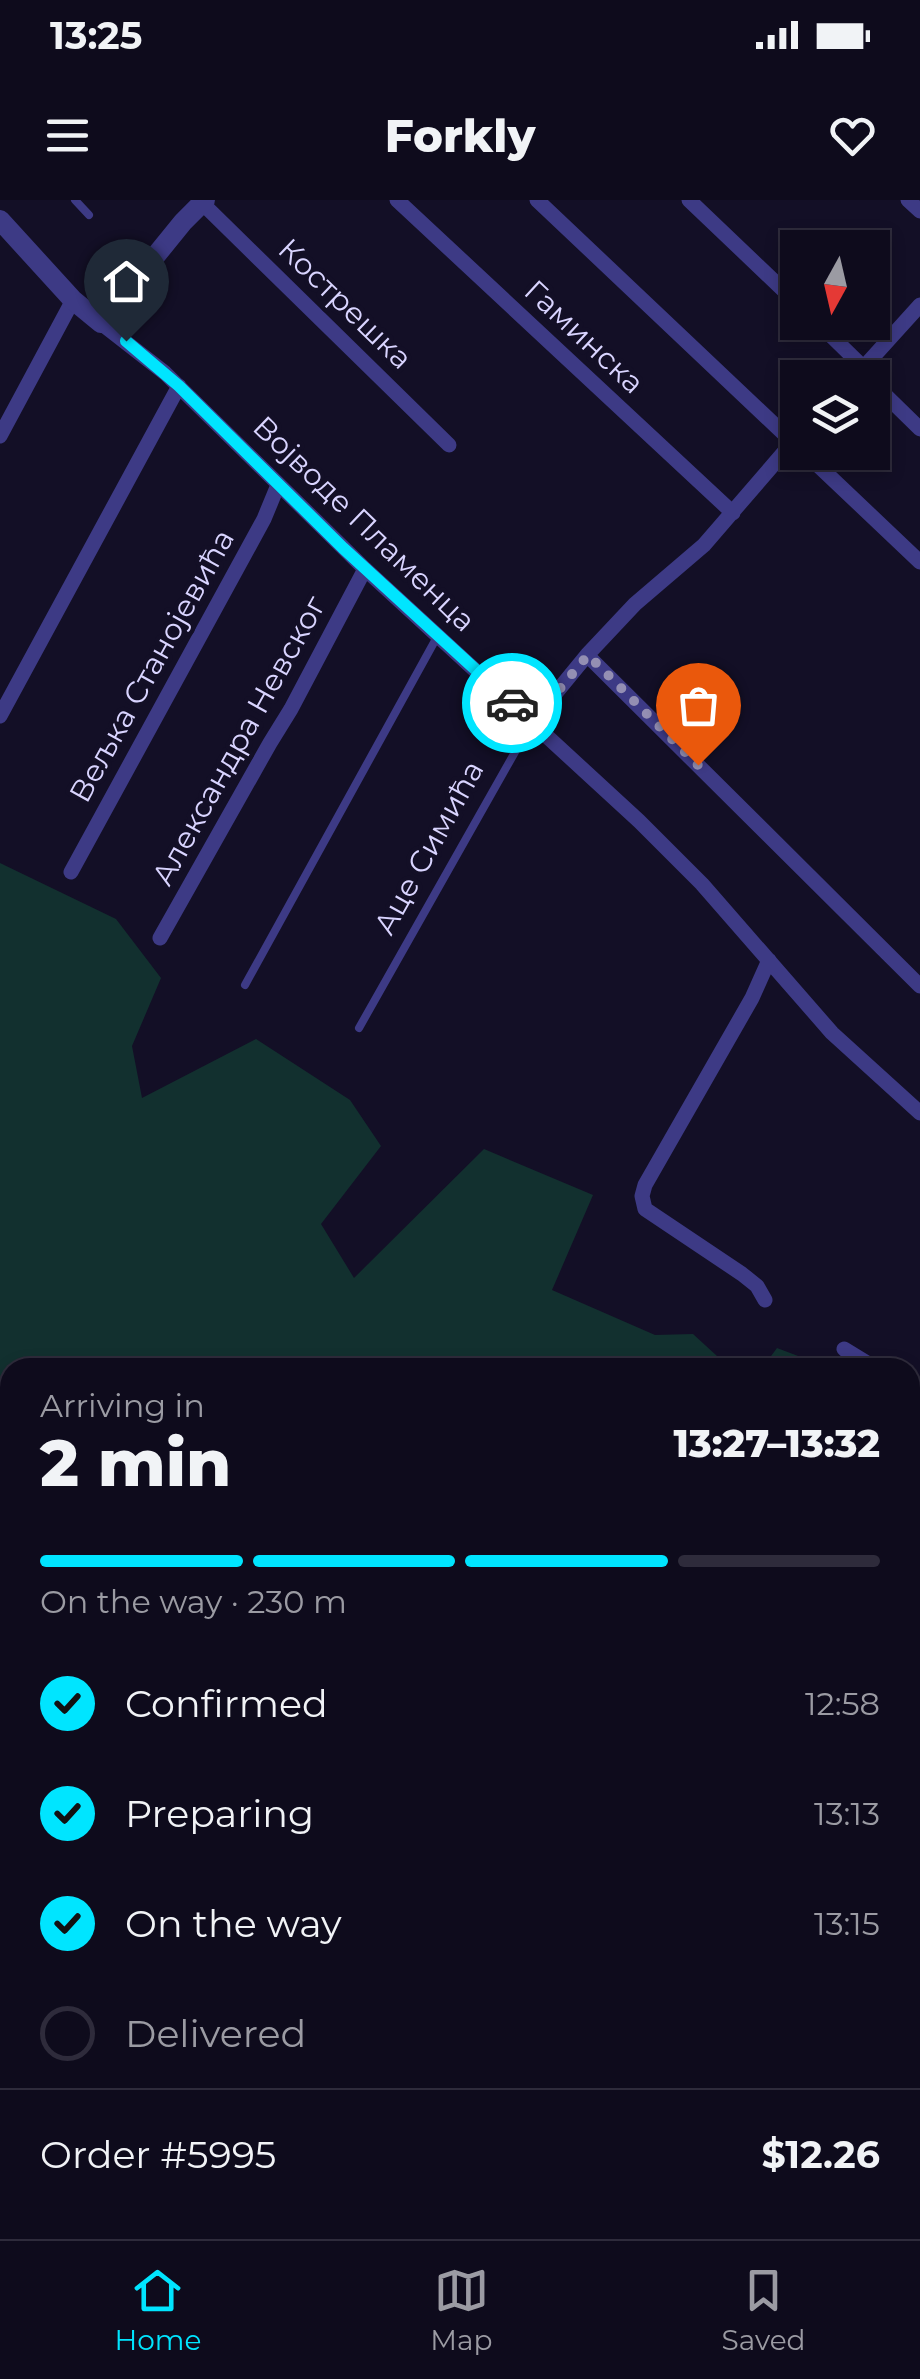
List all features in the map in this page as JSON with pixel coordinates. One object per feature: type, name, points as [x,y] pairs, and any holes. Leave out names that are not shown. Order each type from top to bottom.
[{"type":"street","name":"Гаминска","points":[[397,200],[733,513]]},
{"type":"street","points":[[536,200],[780,427]]},
{"type":"street","points":[[689,200],[780,287]]},
{"type":"street","points":[[908,200],[920,212]]},
{"type":"street","points":[[101,323],[203,201]]},
{"type":"street","name":"Кострешка","points":[[203,201],[449,445]]},
{"type":"street","name":"Војводе Пламенца","points":[[0,220],[73,300],[150,359],[365,569],[702,884],[832,1033],[920,1112]]},
{"type":"street","points":[[0,436],[73,300]]},
{"type":"street","points":[[875,360],[920,304]]},
{"type":"street","points":[[832,340],[850,360]]},
{"type":"street","points":[[0,716],[179,386]]},
{"type":"street","points":[[890,401],[920,429]]},
{"type":"street","name":"Аце Симића","points":[[532,722],[635,604],[704,545],[780,463]]},
{"type":"street","points":[[825,470],[920,562]]},
{"type":"street","name":"Вељка Станојевића","points":[[71,872],[264,519],[278,485]]},
{"type":"street","name":"Александра Невског","points":[[160,938],[291,710],[365,569]]},
{"type":"street","points":[[588,655],[920,986]]},
{"type":"street","points":[[765,1300],[757,1286],[654,1216],[642,1203],[645,1184],[752,998],[768,960]]},
{"type":"street","points":[[844,1348],[860,1358]]},
{"type":"lane","points":[[75,200],[89,215]]},
{"type":"lane","points":[[245,985],[437,637]]},
{"type":"lane","name":"Аце Симића","points":[[359,1028],[532,722]]},
{"type":"green space","points":[[0,863],[116,919],[161,978],[132,1046],[142,1098],[256,1039],[350,1100],[381,1146],[321,1224],[354,1278],[484,1149],[593,1195],[552,1290],[655,1335],[693,1334],[719,1358],[0,1358]]},
{"type":"green space","points":[[777,1348],[803,1358],[770,1358]]},
{"type":"way so far","points":[[512,703],[532,722],[588,655],[698,765]]},
{"type":"route","points":[[126,341],[179,386],[343,548],[512,703]]}]
